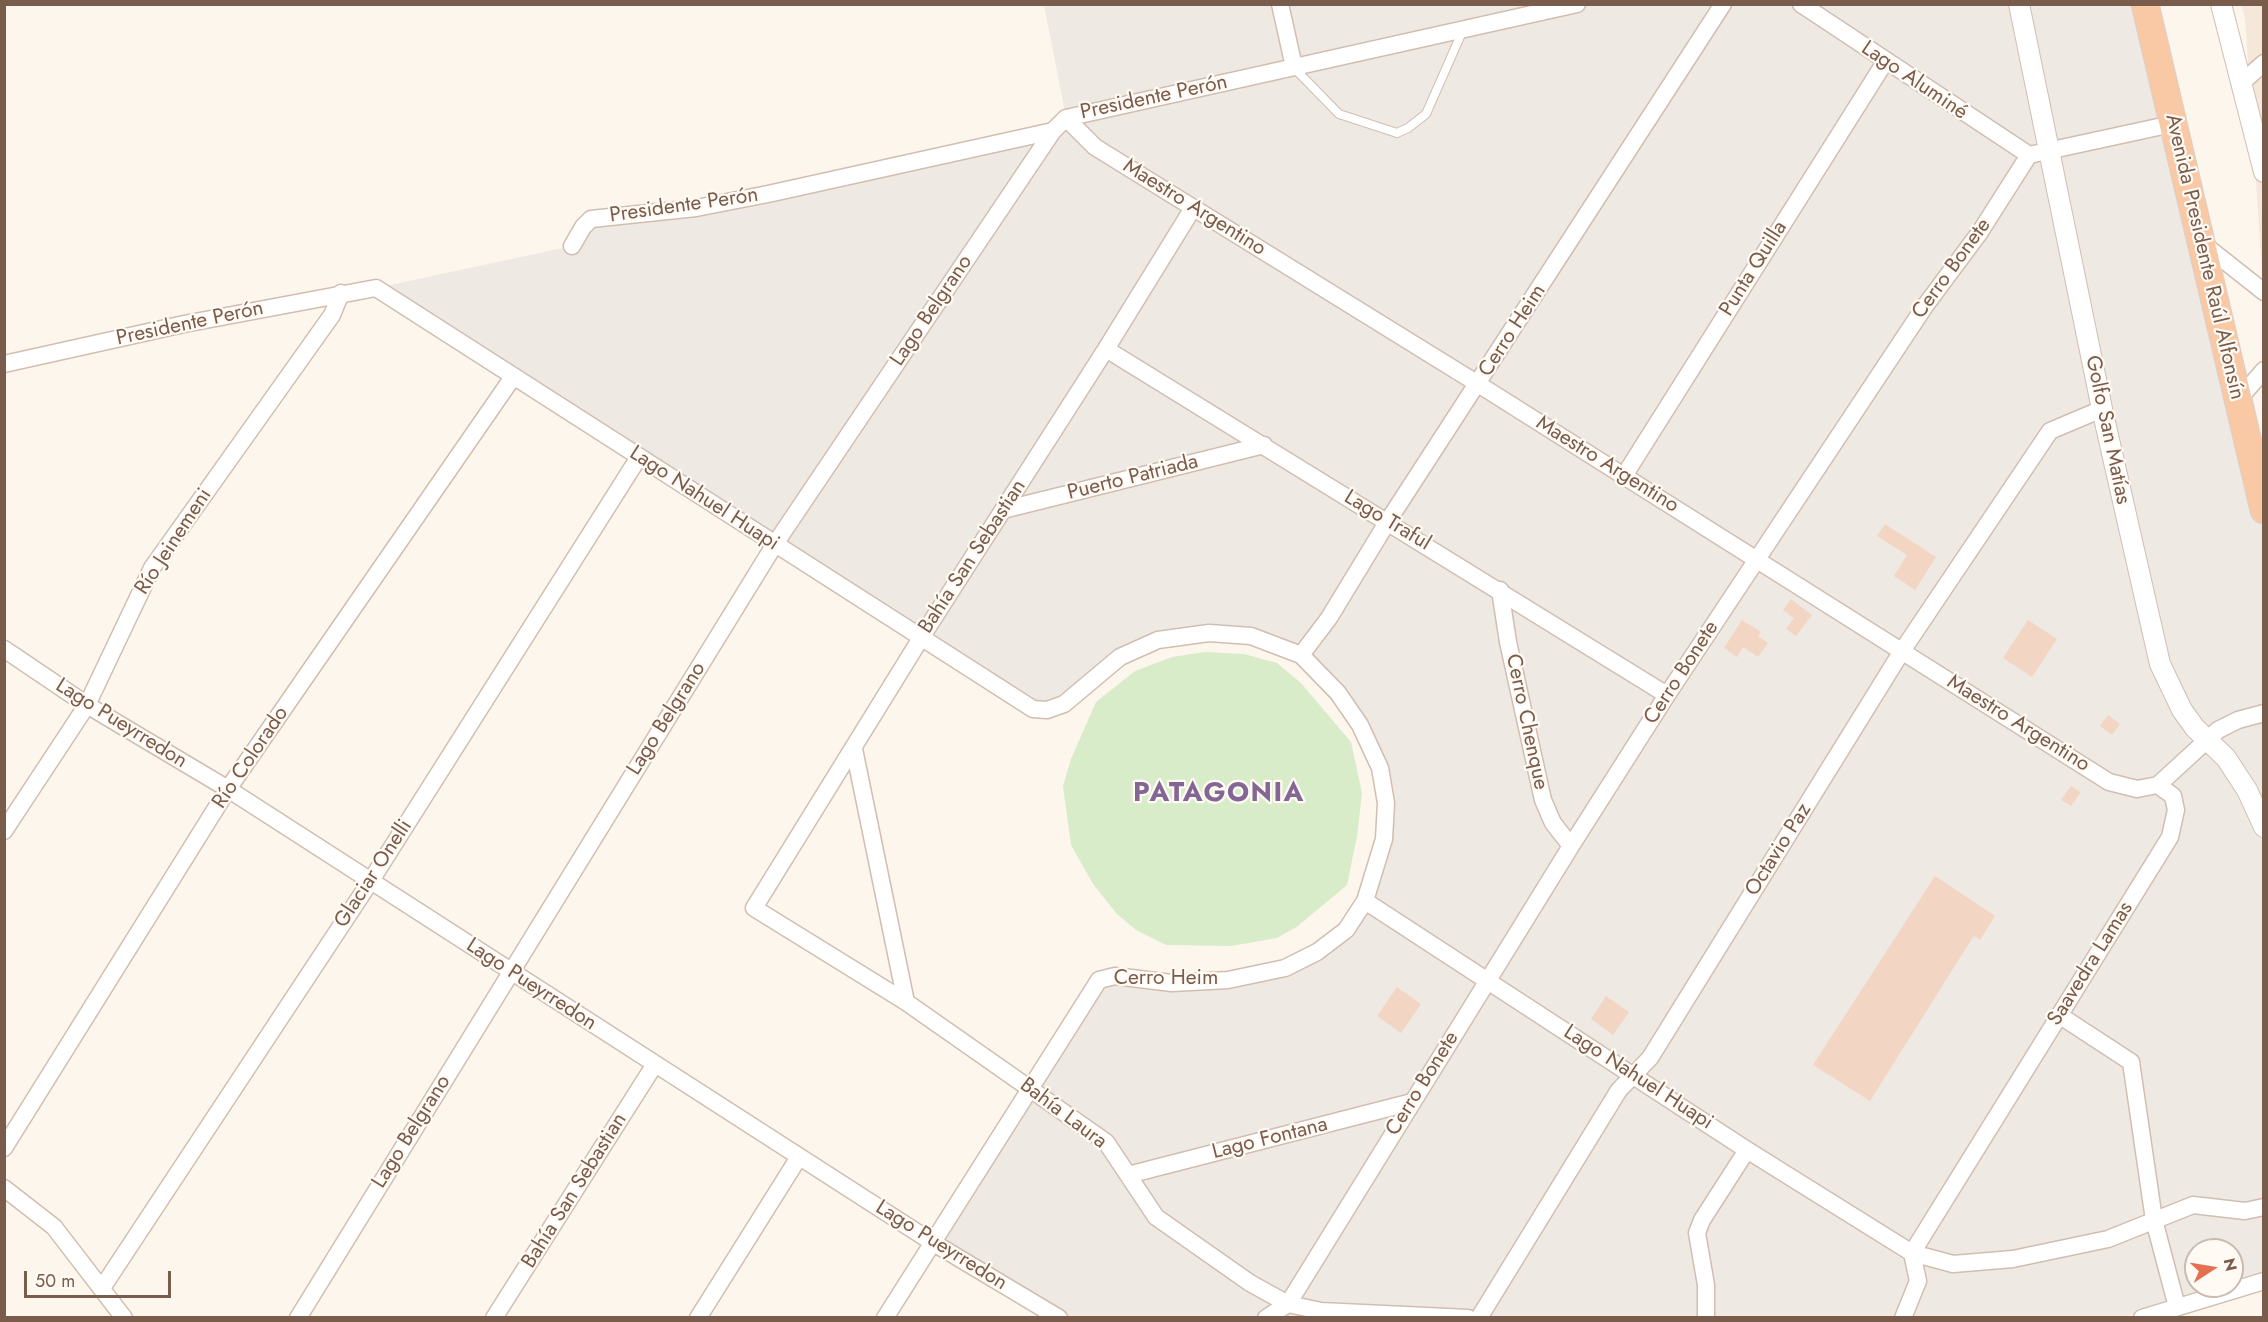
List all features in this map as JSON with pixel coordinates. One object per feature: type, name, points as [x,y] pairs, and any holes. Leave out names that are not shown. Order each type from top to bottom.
[{"type":"highway","name":"Avenida Presidente Raúl Alfonsín","points":[[2145,4],[2264,510]]},
{"type":"street","points":[[1280,4],[1294,67]]},
{"type":"street","name":"Presidente Perón","points":[[573,246],[583,226],[591,219],[696,208],[1053,131],[1066,118],[1577,4]]},
{"type":"street","name":"Cerro Heim","points":[[1300,655],[1329,618],[1388,521],[1723,4]]},
{"type":"street","name":"Lago Aluminé","points":[[1801,4],[2029,156]]},
{"type":"street","name":"Golfo San Matías","points":[[2019,4],[2102,409],[2160,664],[2182,710],[2231,766],[2247,790],[2264,827]]},
{"type":"street","points":[[2221,4],[2264,172]]},
{"type":"street","name":"Punta Quilla","points":[[1624,476],[1885,62]]},
{"type":"street","points":[[2240,84],[2264,63]]},
{"type":"street","name":"Maestro Argentino","points":[[1066,118],[1095,147],[1478,384],[2109,782],[2137,789],[2158,785]]},
{"type":"street","points":[[2029,156],[2172,124]]},
{"type":"street","name":"Lago Belgrano","points":[[298,1317],[775,544],[1053,131]]},
{"type":"street","name":"Cerro Bonete","points":[[1266,1317],[1288,1304],[1570,846],[1667,695],[1925,306],[1980,232],[2029,156]]},
{"type":"street","name":"Bahía San Sebastian","points":[[754,908],[921,638],[1106,349],[1193,208]]},
{"type":"street","points":[[2202,243],[2264,292]]},
{"type":"street","name":"Presidente Perón","points":[[4,364],[184,324],[376,288]]},
{"type":"street","name":"Lago Nahuel Huapi","points":[[376,288],[1033,709]]},
{"type":"street","name":"Río Jeinemeni","points":[[4,831],[87,705],[152,568],[332,315],[341,293]]},
{"type":"street","name":"Lago Traful","points":[[1106,349],[1667,695]]},
{"type":"street","points":[[2238,400],[2264,370]]},
{"type":"street","name":"Río Colorado","points":[[4,1148],[228,789],[513,377]]},
{"type":"street","name":"Octavio Paz","points":[[1479,1317],[1619,1090],[1650,1058],[1902,651],[2050,431],[2102,409]]},
{"type":"street","name":"Puerto Patriada","points":[[1003,510],[1264,445]]},
{"type":"street","name":"Glaciar Onelli","points":[[102,1288],[370,882],[639,457]]},
{"type":"street","name":"Cerro Chenque","points":[[1500,590],[1508,642],[1543,800],[1552,823],[1570,846]]},
{"type":"street","name":"Cerro Heim","points":[[885,1317],[1099,980],[1114,976],[1172,983],[1227,980],[1285,968],[1317,952],[1346,930],[1365,902],[1384,839],[1386,803],[1380,768],[1360,725],[1338,693],[1300,655],[1251,636],[1209,633],[1158,640],[1120,657],[1064,704],[1047,710],[1033,709]]},
{"type":"street","name":"Lago Pueyrredon","points":[[4,649],[87,705],[228,789],[932,1242],[1059,1317]]},
{"type":"street","points":[[2158,785],[2206,739],[2238,720],[2264,713]]},
{"type":"street","points":[[854,749],[906,1002]]},
{"type":"street","name":"Saavedra Lamas","points":[[1912,1253],[2170,837],[2176,810],[2173,796],[2158,785]]},
{"type":"street","name":"Lago Nahuel Huapi","points":[[1365,902],[1747,1150],[1912,1253],[1953,1264],[2013,1259],[2108,1239],[2193,1205],[2245,1211],[2264,1207]]},
{"type":"street","name":"Bahía Laura","points":[[754,908],[906,1002],[1106,1142],[1156,1217],[1250,1283],[1288,1304],[1321,1311],[1468,1317]]},
{"type":"street","points":[[2059,1015],[2131,1062],[2154,1220],[2177,1307]]},
{"type":"street","name":"Bahía San Sebastian","points":[[494,1317],[655,1064]]},
{"type":"street","name":"Lago Fontana","points":[[1128,1175],[1412,1102]]},
{"type":"street","points":[[1706,1317],[1706,1285],[1697,1233],[1702,1221],[1747,1150]]},
{"type":"street","points":[[698,1317],[800,1156]]},
{"type":"street","points":[[4,1188],[54,1227],[124,1317]]},
{"type":"street","points":[[1904,1317],[1918,1281],[1912,1253]]},
{"type":"street","points":[[2142,1317],[2264,1281]]},
{"type":"lane","points":[[1294,67],[1339,114],[1396,133],[1408,128],[1426,114],[1463,30]]},
{"type":"shaded area","points":[[1044,5],[2145,5],[2263,510],[2263,1287],[2244,1291],[2244,1238],[2184,1238],[2184,1298],[2211,1298],[2117,1318],[1059,1317],[932,1242],[1099,980],[1228,980],[1317,952],[1365,901],[1386,803],[1360,725],[1300,655],[1252,636],[1158,640],[1047,710],[376,288],[572,246],[583,227],[616,215],[1038,134],[1066,117]]},
{"type":"shaded area","points":[[2241,5],[2263,5],[2263,286],[2245,18]]},
{"type":"green space","points":[[1205,652],[1244,654],[1277,663],[1301,683],[1351,742],[1362,793],[1357,836],[1347,885],[1298,926],[1277,938],[1231,946],[1166,945],[1136,930],[1117,914],[1093,884],[1071,845],[1063,786],[1071,759],[1096,702],[1135,671],[1172,657]]},
{"type":"building","points":[[1885,524],[1936,557],[1915,590],[1894,576],[1907,555],[1877,536]]},
{"type":"building","points":[[1791,599],[1812,615],[1796,636],[1786,629],[1794,618],[1783,610]]},
{"type":"building","points":[[1742,620],[1761,632],[1758,636],[1768,643],[1758,657],[1743,647],[1737,657],[1724,648]]},
{"type":"building","points":[[2028,620],[2057,639],[2032,677],[2003,658]]},
{"type":"building","points":[[2108,715],[2120,724],[2112,735],[2100,726]]},
{"type":"building","points":[[2071,786],[2081,792],[2071,806],[2061,800]]},
{"type":"building","points":[[1935,876],[1995,916],[1980,940],[1974,936],[1870,1101],[1813,1065]]},
{"type":"building","points":[[1397,987],[1421,1004],[1401,1033],[1377,1016]]},
{"type":"building","points":[[1606,996],[1629,1012],[1613,1035],[1591,1019]]},
{"type":"district","name":"PATAGONIA","points":[[1219,794]]}]
